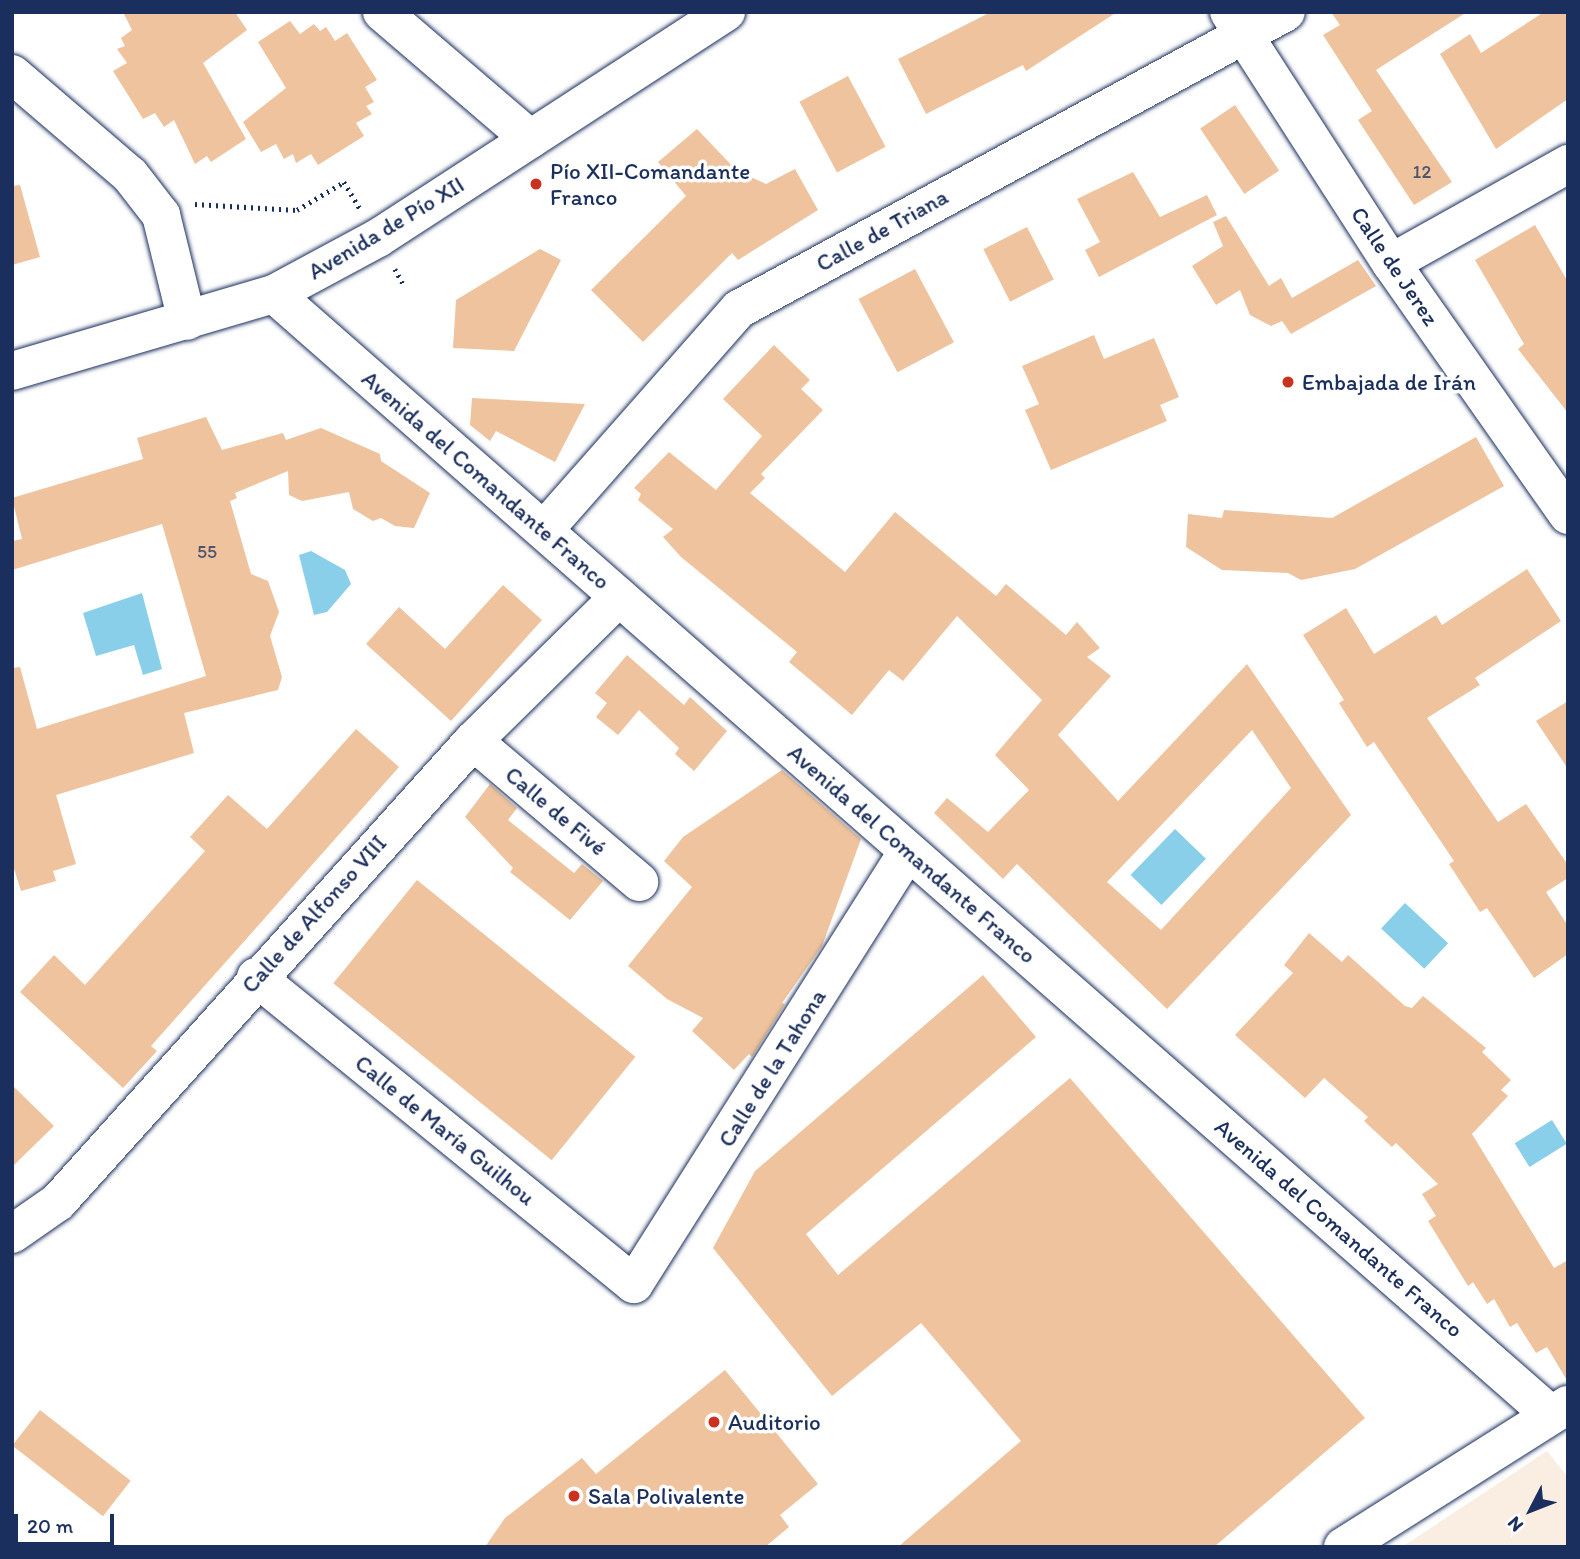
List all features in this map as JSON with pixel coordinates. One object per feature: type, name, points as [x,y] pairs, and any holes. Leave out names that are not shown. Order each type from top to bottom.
[{"type":"street","points":[[382,12],[530,138]]},
{"type":"street","name":"Avenida de Pío XII","points":[[12,371],[274,294],[377,239],[726,12]]},
{"type":"street","name":"Calle de Triana","points":[[544,530],[739,309],[1210,50],[1238,24],[1286,12]]},
{"type":"street","name":"Calle de Jerez","points":[[1238,24],[1391,263],[1568,515]]},
{"type":"street","points":[[12,74],[130,175],[161,215],[187,321]]},
{"type":"street","points":[[1391,263],[1568,164]]},
{"type":"street","name":"Avenida del Comandante Franco","points":[[274,294],[908,851],[1560,1410]]},
{"type":"street","name":"Calle de Alfonso VIII","points":[[12,1234],[58,1202],[256,977],[473,741],[619,597]]},
{"type":"street","name":"Calle de Fivé","points":[[473,741],[639,882]]},
{"type":"street","name":"Calle de la Tahona","points":[[634,1284],[908,851]]},
{"type":"street","name":"Calle de María Guilhou","points":[[256,977],[634,1284]]},
{"type":"street","points":[[1343,1547],[1560,1410]]},
{"type":"path","points":[[197,206],[297,210],[344,182],[404,285]]},
{"type":"shaded area","points":[[1547,1451],[1568,1477],[1568,1547],[1402,1547]]},
{"type":"water","points":[[311,551],[345,570],[351,584],[327,612],[314,615],[299,555]]},
{"type":"water","points":[[142,593],[162,669],[143,675],[134,645],[96,656],[83,613]]},
{"type":"water","points":[[1175,829],[1206,859],[1161,905],[1131,875]]},
{"type":"water","points":[[1405,903],[1448,943],[1424,969],[1381,929]]},
{"type":"water","points":[[1552,1120],[1567,1144],[1530,1167],[1515,1143]]},
{"type":"building","points":[[123,12],[235,12],[247,30],[203,63],[246,139],[211,162],[207,156],[195,164],[174,120],[164,127],[155,113],[143,119],[113,71],[127,63],[117,49],[125,46],[121,38],[132,30]]},
{"type":"building","points":[[991,12],[1117,12],[1026,71],[1023,65],[926,114],[898,59]]},
{"type":"building","points":[[1331,12],[1467,12],[1376,70],[1452,182],[1414,205],[1358,120],[1372,111],[1323,35],[1340,25]]},
{"type":"building","points":[[1544,12],[1568,12],[1568,99],[1496,149],[1440,54],[1470,34],[1481,53]]},
{"type":"building","points":[[290,21],[300,34],[314,24],[320,31],[326,27],[335,41],[347,33],[377,80],[365,87],[374,102],[366,106],[372,114],[356,123],[364,136],[318,165],[311,154],[296,163],[293,154],[284,159],[276,144],[261,152],[243,122],[286,88],[258,42]]},
{"type":"building","points":[[848,76],[886,147],[837,172],[799,102]]},
{"type":"building","points":[[1235,105],[1279,170],[1244,194],[1200,128]]},
{"type":"building","points":[[697,129],[737,171],[766,184],[795,169],[818,210],[738,260],[732,253],[643,342],[591,290],[686,196],[658,162]]},
{"type":"building","points":[[1133,172],[1160,217],[1207,195],[1217,215],[1099,277],[1085,250],[1100,242],[1077,199]]},
{"type":"building","points":[[20,185],[40,257],[12,265],[12,186]]},
{"type":"building","points":[[1226,216],[1269,286],[1281,278],[1292,298],[1358,260],[1376,286],[1291,334],[1282,321],[1271,326],[1250,315],[1240,290],[1216,305],[1192,266],[1223,246],[1213,222]]},
{"type":"building","points":[[1535,225],[1568,282],[1568,413],[1518,349],[1524,344],[1475,260]]},
{"type":"building","points":[[1027,227],[1054,280],[1010,302],[983,249]]},
{"type":"building","points":[[540,249],[561,260],[514,351],[453,348],[456,300]]},
{"type":"building","points":[[915,269],[954,342],[897,372],[858,299]]},
{"type":"building","points":[[1094,335],[1104,359],[1154,338],[1179,397],[1160,405],[1167,421],[1051,470],[1025,410],[1039,404],[1022,366]]},
{"type":"building","points":[[774,345],[810,380],[801,389],[823,410],[761,474],[765,478],[750,493],[845,572],[895,512],[996,596],[1006,584],[1066,635],[1077,622],[1100,648],[1087,657],[1111,676],[1058,735],[1118,801],[1247,664],[1351,815],[1167,1009],[1017,864],[1003,879],[934,813],[947,798],[988,832],[1029,790],[995,755],[1042,700],[957,616],[903,681],[889,670],[852,715],[789,662],[797,652],[681,557],[663,537],[673,529],[638,500],[641,494],[634,488],[669,452],[716,490],[762,436],[723,399]],"holes":[[[1252,730],[1291,788],[1161,930],[1107,882]]]},
{"type":"building","points":[[472,398],[585,404],[555,462],[496,431],[490,441],[470,425]]},
{"type":"building","points":[[206,417],[222,450],[283,433],[286,440],[321,428],[380,454],[381,461],[430,493],[414,528],[395,526],[381,518],[373,521],[353,509],[349,492],[302,501],[289,495],[288,471],[235,493],[237,498],[230,501],[251,574],[268,581],[279,612],[270,636],[282,677],[278,690],[184,713],[194,753],[56,795],[76,864],[53,871],[56,881],[21,891],[12,862],[12,668],[20,667],[37,729],[206,676],[162,524],[12,570],[12,541],[22,539],[12,498],[143,459],[137,438]]},
{"type":"building","points":[[1476,437],[1504,486],[1355,569],[1301,580],[1288,573],[1222,570],[1186,547],[1188,514],[1222,518],[1224,510],[1332,518]]},
{"type":"building","points":[[1527,569],[1561,621],[1475,678],[1480,685],[1427,718],[1498,822],[1526,804],[1568,865],[1568,878],[1546,892],[1568,926],[1568,954],[1534,978],[1487,908],[1480,912],[1449,864],[1454,861],[1374,742],[1367,747],[1339,703],[1344,700],[1303,635],[1346,608],[1374,654],[1436,615],[1442,625]]},
{"type":"building","points":[[503,585],[542,620],[451,721],[366,644],[399,607],[445,649]]},
{"type":"building","points":[[627,655],[684,705],[690,697],[727,731],[694,771],[675,754],[679,748],[639,710],[618,735],[596,717],[607,703],[595,693]]},
{"type":"building","points":[[1568,701],[1568,769],[1536,721]]},
{"type":"building","points":[[356,729],[399,767],[151,1046],[157,1051],[123,1088],[20,992],[54,955],[85,985],[205,851],[190,837],[228,795],[267,829]]},
{"type":"building","points":[[782,770],[861,839],[822,946],[782,1003],[785,1004],[752,1057],[749,1054],[734,1070],[692,1031],[703,1018],[667,999],[628,966],[692,887],[664,861],[683,837]]},
{"type":"building","points":[[490,784],[517,808],[508,820],[574,873],[582,864],[603,881],[570,920],[510,872],[513,868],[465,817]]},
{"type":"building","points":[[417,880],[635,1057],[552,1160],[333,983]]},
{"type":"building","points":[[1309,933],[1342,962],[1348,955],[1405,1006],[1412,1008],[1423,996],[1486,1048],[1482,1052],[1511,1080],[1501,1090],[1508,1096],[1472,1134],[1554,1268],[1568,1260],[1568,1382],[1547,1347],[1536,1353],[1517,1323],[1510,1327],[1494,1299],[1487,1304],[1473,1282],[1468,1286],[1428,1221],[1436,1216],[1422,1194],[1438,1184],[1396,1143],[1392,1147],[1364,1121],[1368,1117],[1324,1078],[1305,1098],[1235,1035],[1293,973],[1284,965]]},
{"type":"building","points":[[983,975],[1036,1037],[806,1234],[838,1275],[1070,1078],[1365,1418],[1214,1547],[898,1547],[1021,1441],[921,1323],[832,1396],[713,1248],[755,1171]]},
{"type":"building","points":[[12,1085],[54,1126],[12,1167]]},
{"type":"building","name":"Auditorio","points":[[725,1370],[818,1484],[780,1515],[789,1527],[765,1547],[485,1547],[505,1518],[582,1458],[596,1474]]},
{"type":"building","points":[[40,1410],[131,1481],[103,1516],[12,1445]]},
{"type":"place","name":"Pío XII-Comandante Franco","points":[[536,184]]},
{"type":"place","name":"Embajada de Irán","points":[[1288,382]]},
{"type":"place","name":"Auditorio","points":[[714,1422]]},
{"type":"place","name":"Sala Polivalente","points":[[574,1496]]}]
